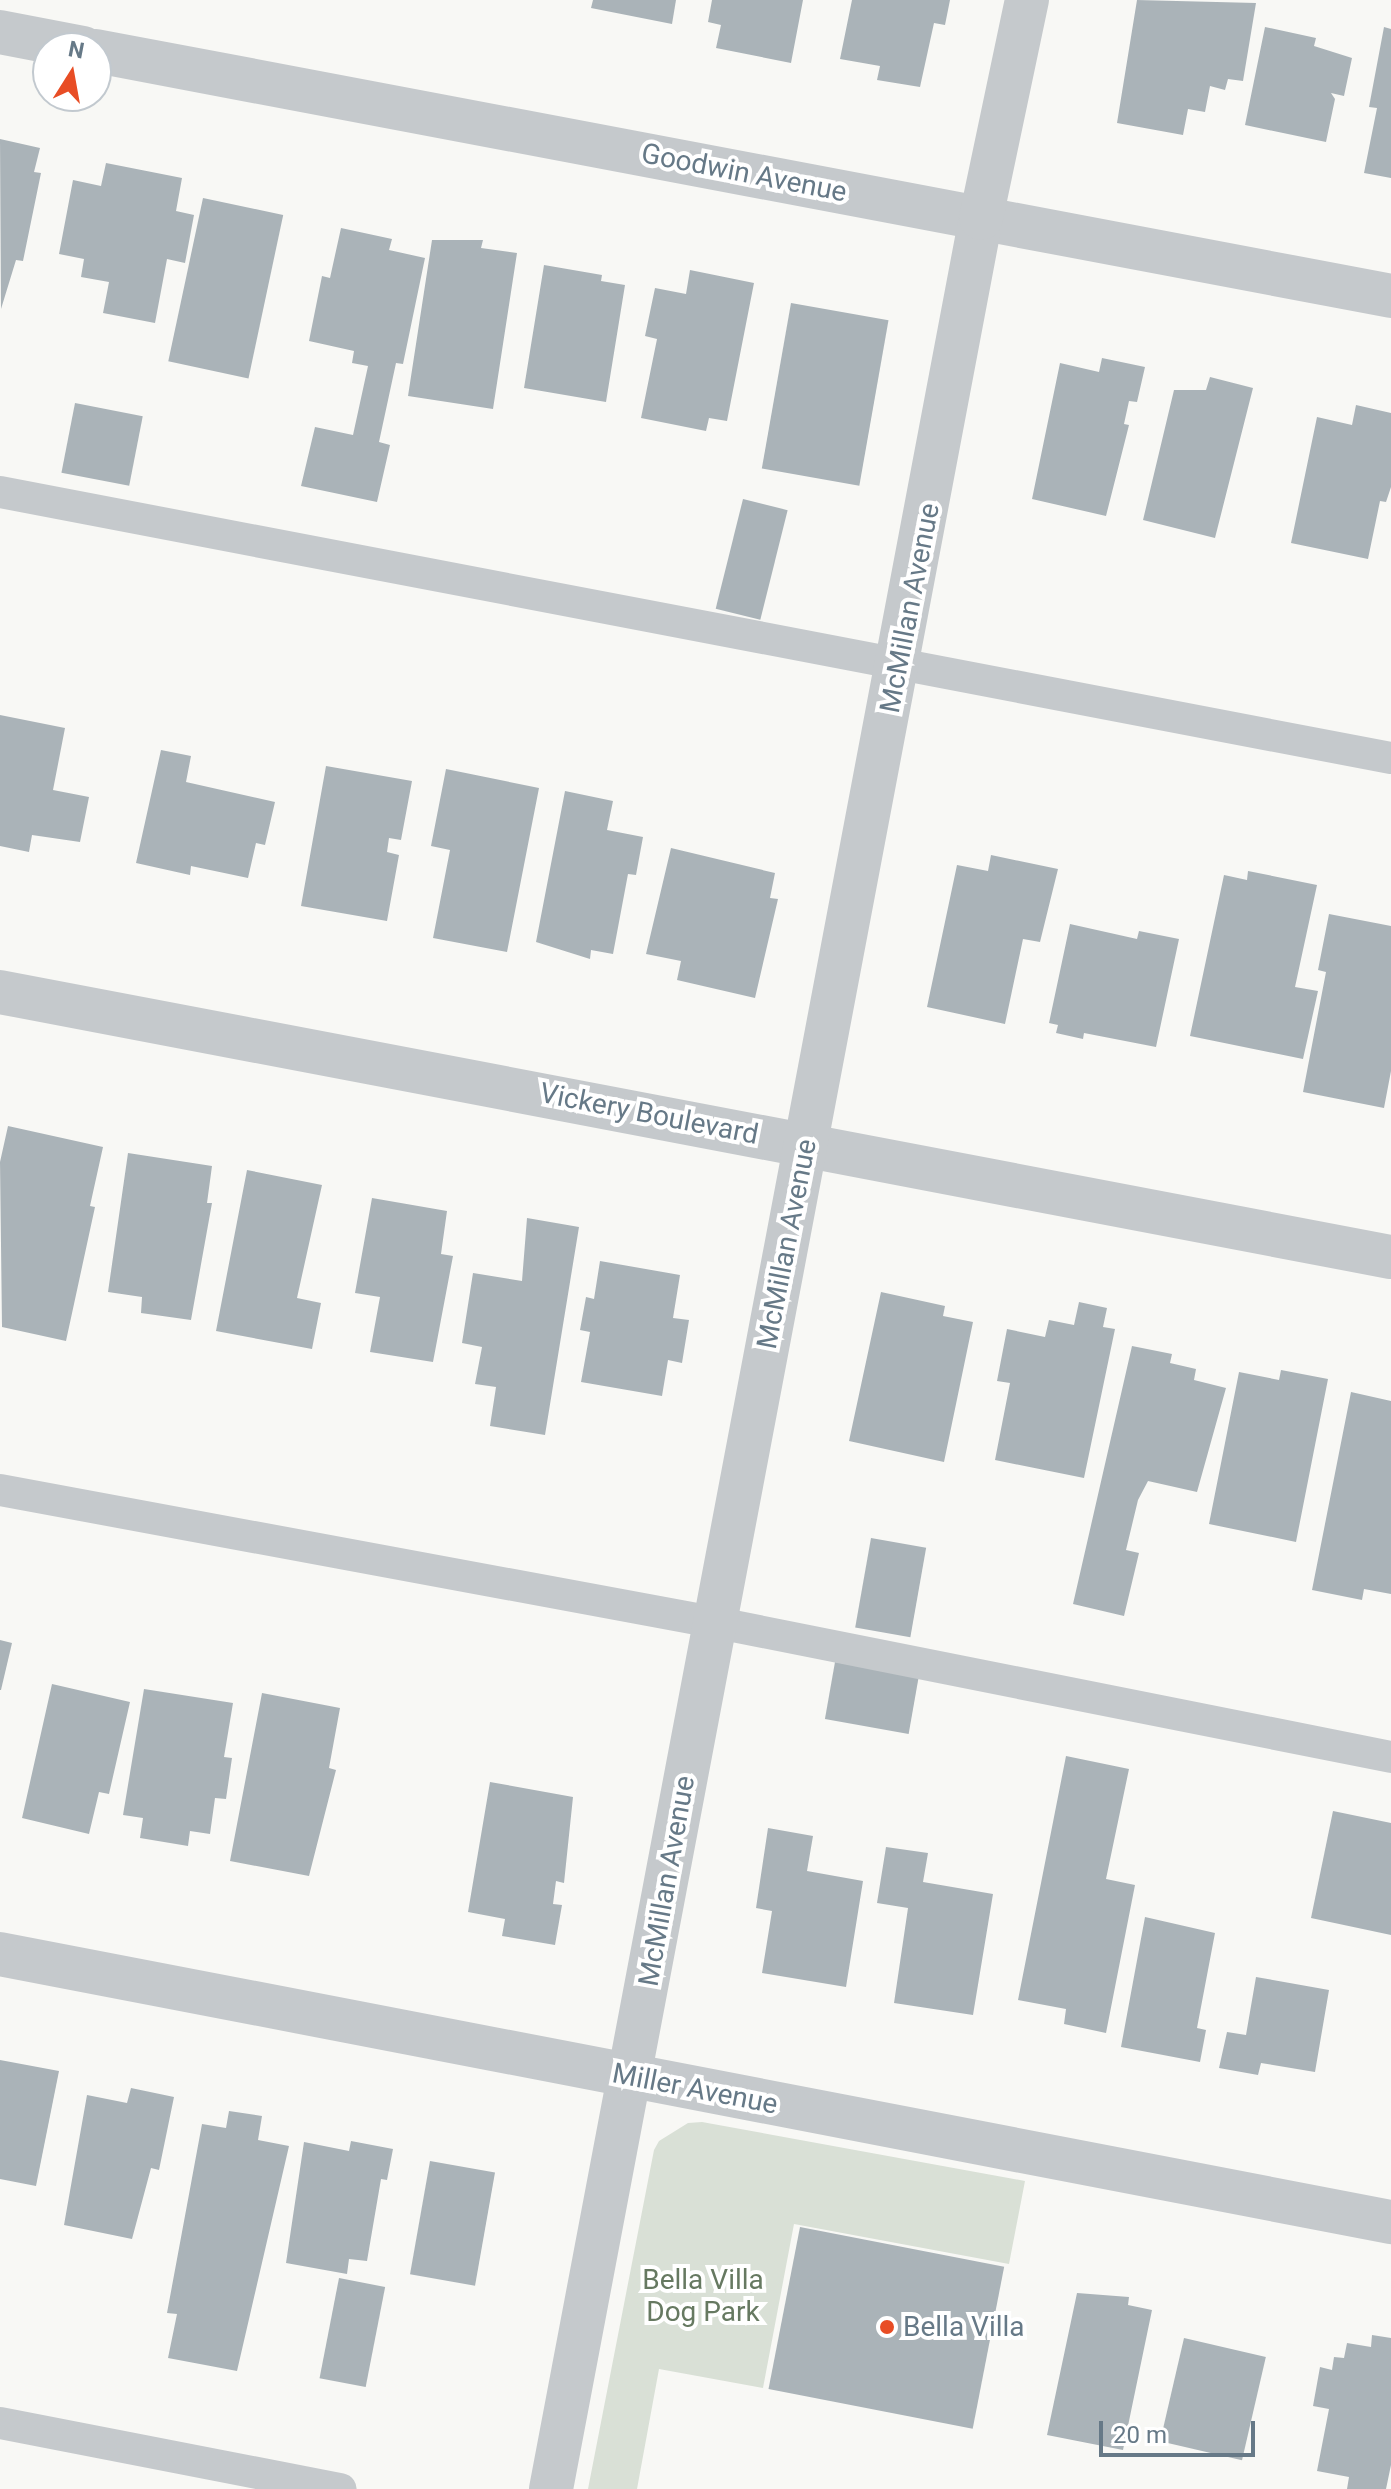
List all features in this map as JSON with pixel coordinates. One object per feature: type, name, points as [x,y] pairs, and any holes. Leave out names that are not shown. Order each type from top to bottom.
[{"type":"street","name":"McMillan Avenue","points":[[551,2489],[632,2077],[713,1622],[900,664],[981,218],[1027,0]]},
{"type":"street","points":[[0,32],[32,38]]},
{"type":"street","name":"Goodwin Avenue","points":[[112,54],[1391,296]]},
{"type":"street","name":"Vickery Boulevard","points":[[0,992],[1391,1257]]},
{"type":"street","name":"Miller Avenue","points":[[0,1954],[1391,2222]]},
{"type":"lane","points":[[0,492],[1391,758]]},
{"type":"lane","points":[[0,1490],[713,1622],[1391,1757]]},
{"type":"lane","points":[[0,2423],[341,2489]]},
{"type":"green space","name":"Bella Villa Dog Park","points":[[702,2122],[1025,2181],[1009,2264],[794,2224],[763,2388],[659,2369],[637,2489],[588,2489],[654,2150],[659,2141],[688,2123]]},
{"type":"building","points":[[593,0],[676,0],[672,24],[591,8]]},
{"type":"building","points":[[712,0],[803,0],[791,63],[716,48],[721,25],[708,22]]},
{"type":"building","points":[[852,0],[950,0],[945,25],[934,23],[920,87],[877,80],[880,66],[840,59]]},
{"type":"building","points":[[1137,0],[1256,3],[1243,81],[1228,79],[1225,90],[1210,86],[1205,112],[1188,109],[1183,135],[1117,123]]},
{"type":"building","points":[[1265,27],[1316,38],[1314,46],[1352,58],[1344,96],[1331,93],[1335,99],[1326,142],[1245,125]]},
{"type":"building","points":[[1384,27],[1391,29],[1391,178],[1364,173],[1377,108],[1369,107]]},
{"type":"building","points":[[0,139],[40,148],[34,172],[41,173],[23,261],[16,260],[1,309]]},
{"type":"building","points":[[106,163],[182,178],[176,211],[194,215],[185,263],[167,259],[155,323],[103,313],[109,282],[81,277],[84,259],[59,254],[73,180],[101,186]]},
{"type":"building","points":[[203,198],[283,215],[248,378],[168,361]]},
{"type":"building","points":[[341,228],[392,239],[389,250],[425,258],[403,364],[396,363],[379,442],[390,445],[377,502],[301,486],[315,427],[353,435],[368,366],[352,363],[354,351],[309,341],[322,276],[330,278]]},
{"type":"building","points":[[432,240],[483,240],[481,248],[517,253],[493,409],[408,396]]},
{"type":"building","points":[[544,265],[602,275],[601,281],[625,285],[606,402],[524,388]]},
{"type":"building","points":[[690,270],[754,283],[727,421],[709,418],[706,431],[641,418],[657,339],[645,336],[655,288],[686,294]]},
{"type":"building","points":[[791,303],[888,320],[859,486],[762,468]]},
{"type":"building","points":[[1102,358],[1145,367],[1137,402],[1129,401],[1124,424],[1129,425],[1106,516],[1032,499],[1060,363],[1099,372]]},
{"type":"building","points":[[1210,377],[1253,388],[1215,538],[1143,520],[1174,390],[1206,390]]},
{"type":"building","points":[[75,403],[143,416],[129,486],[61,473]]},
{"type":"building","points":[[1356,405],[1391,413],[1391,487],[1386,502],[1380,501],[1368,559],[1291,543],[1317,417],[1352,425]]},
{"type":"building","points":[[743,499],[788,510],[760,620],[716,609]]},
{"type":"building","points":[[0,715],[65,728],[53,790],[89,797],[80,842],[32,835],[29,852],[0,846]]},
{"type":"building","points":[[161,750],[191,756],[186,782],[275,802],[265,845],[256,843],[248,878],[191,866],[190,875],[136,863]]},
{"type":"building","points":[[326,766],[412,781],[401,840],[389,838],[387,852],[399,855],[387,921],[301,906]]},
{"type":"building","points":[[446,769],[539,788],[507,952],[433,938],[450,850],[431,846]]},
{"type":"building","points":[[565,791],[613,801],[607,830],[643,837],[636,875],[628,874],[613,954],[591,950],[590,959],[536,942]]},
{"type":"building","points":[[671,848],[775,873],[770,898],[778,899],[755,998],[677,980],[681,961],[646,954]]},
{"type":"building","points":[[991,855],[1058,869],[1040,942],[1023,939],[1005,1024],[927,1007],[957,865],[988,871]]},
{"type":"building","points":[[1248,871],[1317,885],[1295,987],[1318,991],[1303,1059],[1190,1036],[1224,875],[1247,880]]},
{"type":"building","points":[[1329,914],[1391,926],[1391,1071],[1384,1108],[1303,1092],[1326,972],[1318,970]]},
{"type":"building","points":[[1070,924],[1137,939],[1139,931],[1179,939],[1156,1047],[1084,1033],[1083,1039],[1056,1033],[1058,1025],[1049,1023]]},
{"type":"building","points":[[8,1126],[103,1147],[90,1206],[95,1207],[66,1341],[2,1327],[0,1162]]},
{"type":"building","points":[[128,1153],[212,1166],[207,1203],[212,1203],[191,1320],[141,1313],[142,1297],[108,1292]]},
{"type":"building","points":[[247,1170],[322,1185],[297,1298],[321,1303],[312,1349],[216,1331]]},
{"type":"building","points":[[372,1198],[447,1211],[441,1254],[453,1256],[433,1362],[370,1352],[380,1297],[355,1293]]},
{"type":"building","points":[[527,1218],[579,1227],[545,1435],[490,1426],[496,1387],[475,1384],[482,1347],[462,1343],[473,1273],[522,1281]]},
{"type":"building","points":[[600,1261],[680,1275],[673,1318],[689,1320],[682,1363],[668,1360],[662,1396],[581,1382],[590,1332],[580,1330],[586,1297],[594,1299]]},
{"type":"building","points":[[881,1292],[945,1306],[943,1316],[973,1322],[944,1462],[849,1441]]},
{"type":"building","points":[[1079,1302],[1107,1308],[1103,1327],[1115,1329],[1084,1478],[995,1460],[1010,1383],[997,1381],[1007,1329],[1045,1337],[1049,1320],[1074,1325]]},
{"type":"building","points":[[1132,1346],[1172,1354],[1170,1363],[1196,1369],[1194,1380],[1226,1388],[1197,1492],[1148,1481],[1138,1500],[1126,1550],[1139,1553],[1124,1616],[1073,1604]]},
{"type":"building","points":[[1281,1370],[1328,1379],[1296,1542],[1209,1524],[1239,1372],[1279,1380]]},
{"type":"building","points":[[1351,1392],[1391,1401],[1391,1594],[1364,1589],[1362,1600],[1312,1590]]},
{"type":"building","points":[[871,1538],[926,1548],[910,1637],[855,1628]]},
{"type":"building","points":[[0,1640],[12,1643],[1,1690],[0,1690]]},
{"type":"building","points":[[835,1662],[919,1677],[909,1734],[825,1719]]},
{"type":"building","points":[[52,1684],[130,1702],[109,1794],[99,1792],[89,1834],[22,1818]]},
{"type":"building","points":[[144,1689],[233,1703],[224,1757],[232,1758],[226,1799],[215,1798],[210,1834],[190,1831],[188,1846],[140,1838],[143,1818],[123,1815]]},
{"type":"building","points":[[262,1693],[340,1708],[329,1768],[336,1770],[309,1876],[230,1861]]},
{"type":"building","points":[[1066,1756],[1129,1769],[1106,1879],[1135,1885],[1106,2033],[1064,2024],[1066,2009],[1018,2000]]},
{"type":"building","points":[[490,1782],[573,1797],[564,1883],[556,1881],[553,1904],[562,1905],[555,1945],[502,1936],[505,1919],[468,1912]]},
{"type":"building","points":[[1333,1811],[1391,1823],[1391,1935],[1311,1918]]},
{"type":"building","points":[[768,1828],[813,1836],[807,1871],[863,1881],[846,1987],[762,1973],[772,1911],[756,1908]]},
{"type":"building","points":[[886,1847],[928,1853],[923,1882],[993,1894],[973,2015],[894,2003],[908,1908],[877,1903]]},
{"type":"building","points":[[1145,1917],[1215,1933],[1197,2028],[1206,2030],[1200,2062],[1121,2047]]},
{"type":"building","points":[[1256,1977],[1329,1990],[1315,2072],[1261,2063],[1258,2075],[1219,2068],[1227,2032],[1246,2035]]},
{"type":"building","points":[[0,2060],[59,2071],[36,2186],[0,2179]]},
{"type":"building","points":[[131,2088],[174,2097],[159,2170],[151,2168],[132,2239],[64,2225],[87,2095],[127,2103]]},
{"type":"building","points":[[229,2111],[262,2116],[258,2140],[289,2146],[237,2371],[168,2358],[177,2314],[167,2313],[202,2124],[226,2128]]},
{"type":"building","points":[[351,2141],[393,2149],[387,2180],[381,2179],[367,2261],[349,2259],[347,2274],[286,2263],[304,2142],[349,2151]]},
{"type":"building","points":[[430,2161],[495,2172],[475,2286],[410,2274]]},
{"type":"building","name":"Bella Villa","points":[[800,2227],[1004,2267],[973,2429],[769,2389]]},
{"type":"building","points":[[339,2278],[385,2287],[366,2387],[320,2378]]},
{"type":"building","points":[[1077,2293],[1129,2297],[1128,2305],[1152,2310],[1123,2450],[1047,2435]]},
{"type":"building","points":[[1372,2335],[1391,2338],[1391,2465],[1386,2489],[1347,2489],[1349,2477],[1317,2471],[1329,2409],[1313,2406],[1320,2367],[1332,2370],[1334,2357],[1344,2358],[1347,2343],[1371,2347]]},
{"type":"building","points":[[1184,2338],[1266,2357],[1242,2460],[1160,2441]]},
{"type":"place","name":"Bella Villa","points":[[887,2327]]}]
